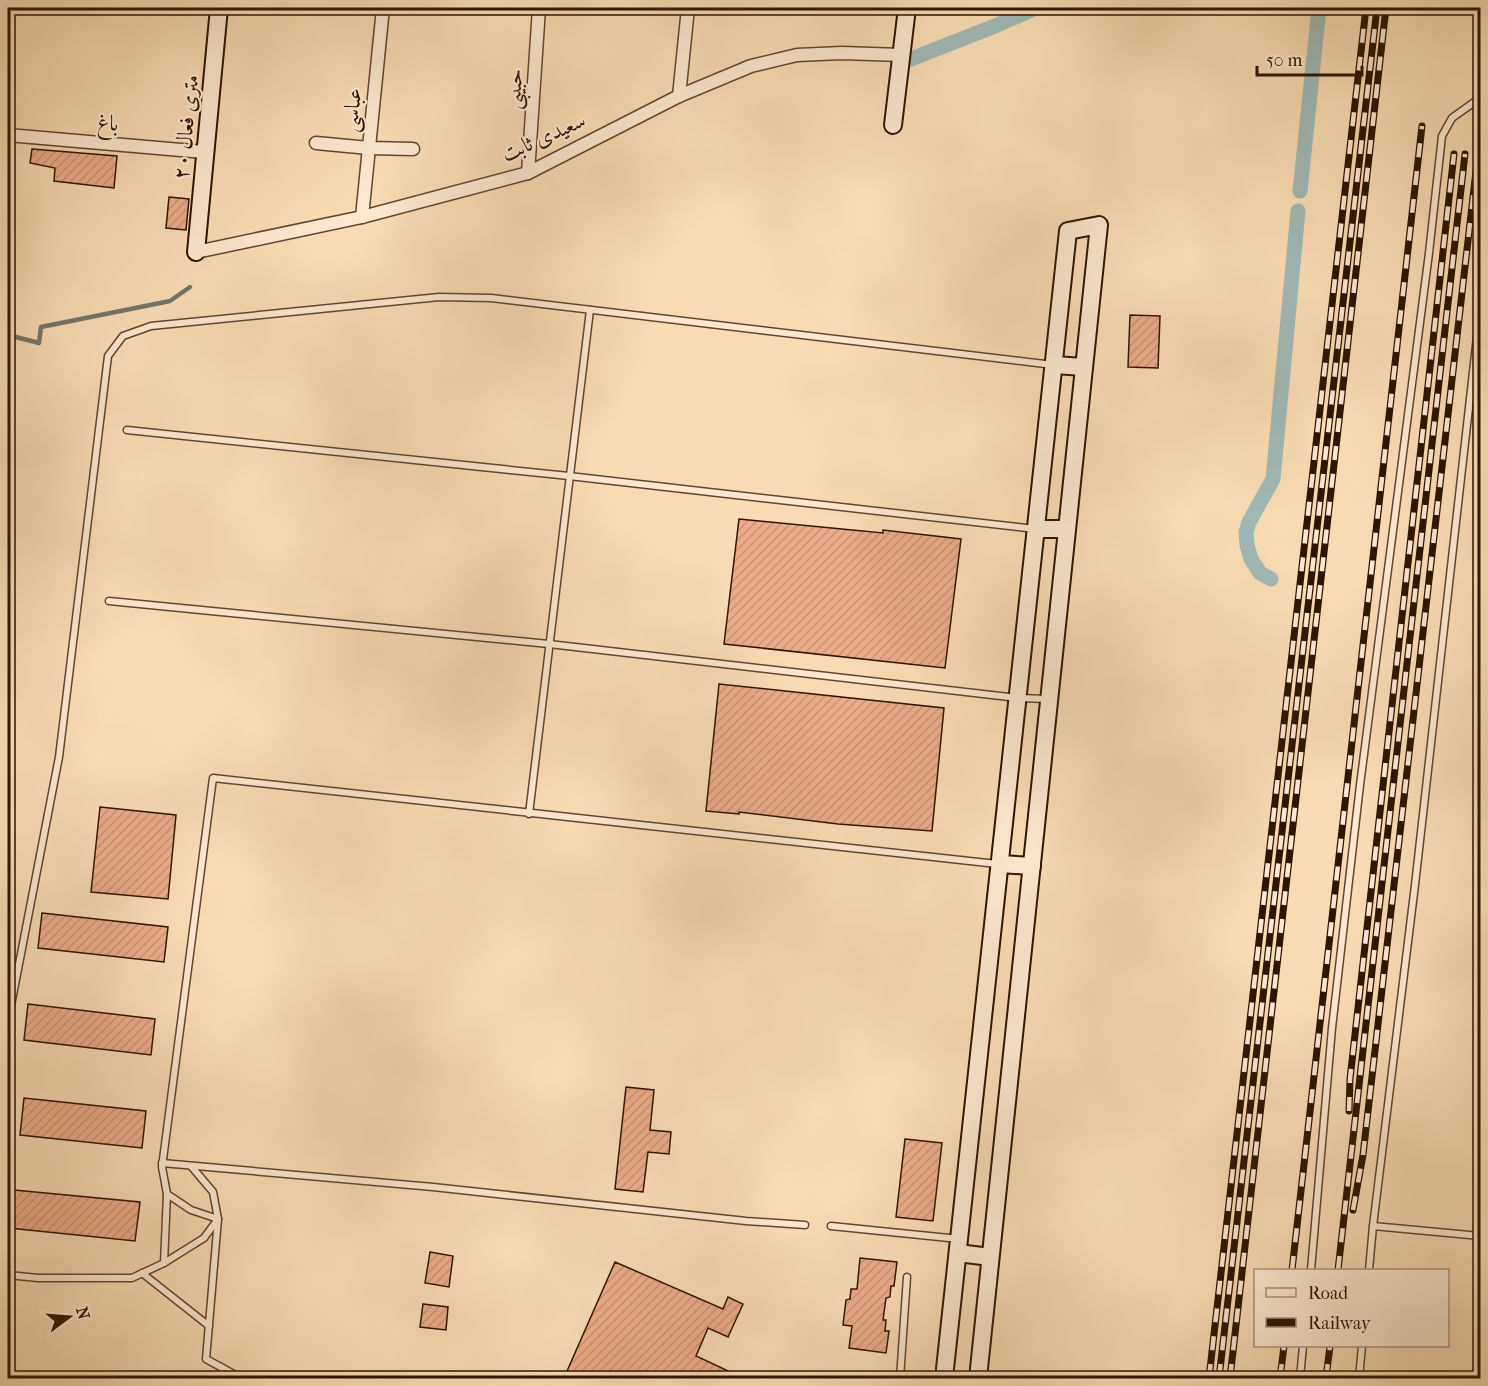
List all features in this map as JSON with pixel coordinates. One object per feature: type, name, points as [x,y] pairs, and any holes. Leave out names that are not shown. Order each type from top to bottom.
[{"type":"street","name":"۲۰ متری فعال","points":[[196,252],[219,8]]},
{"type":"street","name":"عباسی","points":[[362,217],[383,8]]},
{"type":"street","name":"حبیبی","points":[[528,172],[539,8]]},
{"type":"street","points":[[678,96],[688,8]]},
{"type":"street","points":[[892,125],[907,8]]},
{"type":"street","name":"سعیدی ثابت","points":[[196,252],[362,217],[528,172],[678,96],[751,66],[797,55],[842,53],[901,55]]},
{"type":"street","name":"باغ","points":[[8,135],[204,152]]},
{"type":"street","points":[[316,143],[413,149]]},
{"type":"street","points":[[944,1378],[1068,231],[1099,225],[978,1378]]},
{"type":"street","points":[[1054,365],[1084,367]]},
{"type":"street","points":[[1036,529],[1067,529]]},
{"type":"street","points":[[1000,864],[1032,866]]},
{"type":"street","points":[[958,1246],[990,1257]]},
{"type":"lane","points":[[1311,1269],[1332,1028],[1360,785],[1442,136],[1452,118],[1480,98]]},
{"type":"lane","points":[[8,1021],[59,757],[108,356],[123,336],[151,326],[439,297],[491,298],[1054,365]]},
{"type":"lane","points":[[529,813],[590,310]]},
{"type":"lane","points":[[1369,1269],[1480,310]]},
{"type":"lane","points":[[127,430],[569,476],[1036,529]]},
{"type":"lane","points":[[109,601],[549,644],[1017,698],[1049,699]]},
{"type":"lane","points":[[164,1263],[167,1194],[162,1163],[213,778],[1000,864]]},
{"type":"lane","points":[[162,1163],[433,1187],[746,1221],[805,1225]]},
{"type":"lane","points":[[191,1166],[213,1192],[218,1219],[206,1359],[241,1378]]},
{"type":"lane","points":[[167,1194],[191,1210],[218,1219]]},
{"type":"lane","points":[[8,1275],[38,1278],[132,1278],[164,1263],[204,1238],[218,1219]]},
{"type":"lane","points":[[831,1226],[958,1246]]},
{"type":"lane","points":[[1373,1226],[1480,1236]]},
{"type":"lane","points":[[142,1274],[209,1326]]},
{"type":"lane","points":[[900,1378],[907,1277]]},
{"type":"lane","points":[[1476,1378],[1480,1338]]},
{"type":"lane","points":[[1300,1378],[1303,1347]]},
{"type":"lane","points":[[1359,1378],[1362,1347]]},
{"type":"lane","points":[[847,1378],[848,1376],[871,1378]]},
{"type":"building","points":[[32,149],[117,156],[114,188],[54,181],[55,168],[30,163]]},
{"type":"building","points":[[169,197],[189,199],[186,230],[166,228]]},
{"type":"building","points":[[1130,315],[1160,316],[1158,368],[1128,367]]},
{"type":"building","points":[[739,519],[883,533],[883,530],[961,539],[945,668],[724,644]]},
{"type":"building","points":[[719,684],[944,708],[932,831],[838,824],[739,812],[739,814],[706,811]]},
{"type":"building","points":[[100,807],[176,815],[168,899],[91,892]]},
{"type":"building","points":[[42,913],[168,927],[164,962],[38,948]]},
{"type":"building","points":[[28,1004],[155,1019],[151,1055],[24,1040]]},
{"type":"building","points":[[626,1087],[654,1090],[650,1130],[671,1132],[669,1154],[648,1152],[643,1192],[615,1189]]},
{"type":"building","points":[[24,1098],[146,1111],[142,1148],[20,1135]]},
{"type":"building","points":[[905,1139],[942,1143],[933,1221],[896,1217]]},
{"type":"building","points":[[14,1190],[140,1202],[135,1241],[9,1228]]},
{"type":"building","points":[[430,1252],[453,1256],[449,1287],[425,1283]]},
{"type":"building","points":[[860,1258],[897,1262],[894,1286],[891,1286],[890,1297],[886,1298],[883,1320],[886,1320],[885,1331],[889,1331],[886,1353],[849,1348],[852,1326],[843,1325],[846,1300],[850,1299],[851,1289],[857,1289]]},
{"type":"building","points":[[615,1262],[723,1309],[728,1297],[743,1304],[728,1337],[708,1328],[696,1356],[743,1378],[564,1378]]},
{"type":"building","points":[[423,1304],[448,1307],[446,1330],[420,1327]]},
{"type":"waterway","points":[[911,59],[1036,8]]},
{"type":"waterway","points":[[1300,191],[1319,8]]},
{"type":"waterway","points":[[1271,579],[1260,573],[1251,559],[1246,532],[1249,522],[1273,479],[1298,211]]},
{"type":"waterway","points":[[8,335],[39,343],[41,327],[170,301],[190,287]]},
{"type":"railway","points":[[1209,1378],[1366,8]]},
{"type":"railway","points":[[1219,1378],[1377,8]]},
{"type":"railway","points":[[1230,1378],[1386,8]]},
{"type":"railway","points":[[1292,1269],[1422,126]]},
{"type":"railway","points":[[1349,1111],[1350,1079],[1454,154]]},
{"type":"railway","points":[[1338,1269],[1465,154]]},
{"type":"railway","points":[[1353,1210],[1363,1155],[1476,171]]},
{"type":"railway","points":[[1280,1378],[1284,1347]]},
{"type":"railway","points":[[1326,1378],[1330,1347]]}]
